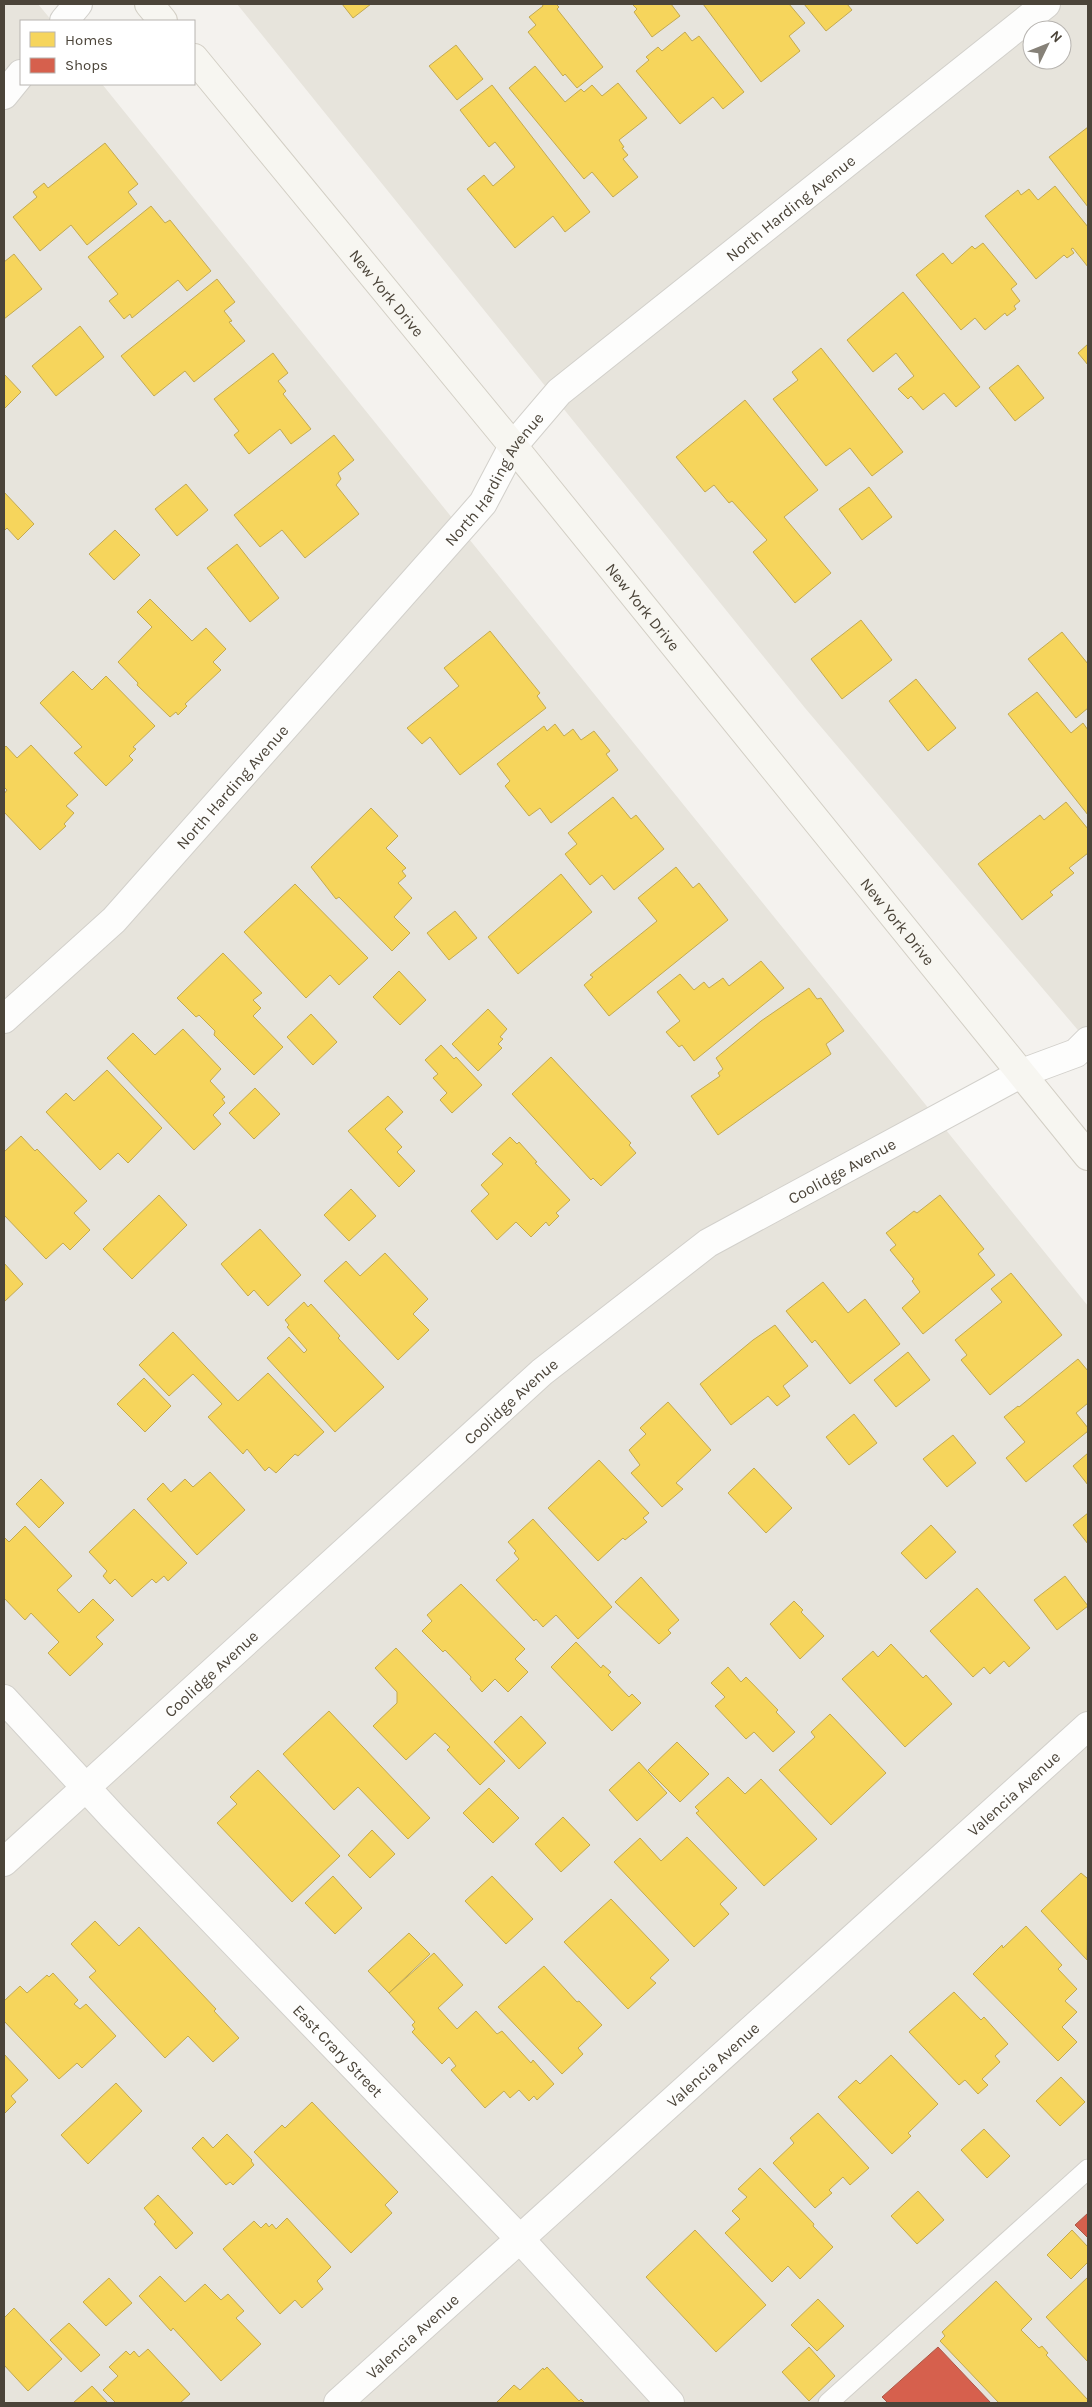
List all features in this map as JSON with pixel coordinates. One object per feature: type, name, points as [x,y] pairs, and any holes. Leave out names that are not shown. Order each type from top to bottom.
[{"type":"street","points":[[65,20],[78,4]]},
{"type":"street","points":[[149,4],[162,20]]},
{"type":"street","name":"North Harding Avenue","points":[[4,1019],[114,920],[479,508],[512,446],[559,392],[1046,4]]},
{"type":"street","name":"New York Drive","points":[[195,59],[512,446],[1088,1156]]},
{"type":"street","points":[[4,96],[20,75]]},
{"type":"street","name":"Coolidge Avenue","points":[[4,1862],[542,1372],[708,1243],[1022,1073],[1076,1053],[1088,1041]]},
{"type":"street","name":"East Crary Street","points":[[4,1699],[86,1788],[518,2238],[670,2403]]},
{"type":"street","name":"Valencia Avenue","points":[[338,2403],[518,2238],[1088,1726]]},
{"type":"lane","points":[[828,2403],[1088,2169]]},
{"type":"shaded area","points":[[4,4],[38,4],[51,20],[20,20],[20,85],[103,85],[1088,1306],[1088,2403],[4,2403]]},
{"type":"shaded area","points":[[237,4],[1088,4],[1088,1042],[805,708]]},
{"type":"building: Homes","points":[[342,4],[371,4],[353,18]]},
{"type":"building: Homes","points":[[542,4],[556,4],[559,7],[557,9],[603,67],[577,88],[565,74],[563,76],[528,32],[536,25],[529,17],[543,6]]},
{"type":"building: Homes","points":[[632,4],[671,4],[680,16],[652,37],[634,12],[637,9]]},
{"type":"building: Homes","points":[[703,4],[789,4],[805,23],[789,36],[800,51],[761,82]]},
{"type":"building: Homes","points":[[804,4],[847,4],[852,10],[826,31]]},
{"type":"building: Homes","points":[[685,32],[692,41],[699,36],[744,92],[723,109],[713,97],[680,124],[636,71],[649,60],[646,57],[658,47],[662,51]]},
{"type":"building: Homes","points":[[456,45],[483,79],[457,100],[429,66]]},
{"type":"building: Homes","points":[[535,66],[565,102],[581,89],[584,92],[592,85],[602,96],[618,83],[647,118],[619,140],[624,147],[622,148],[628,155],[623,159],[638,177],[613,197],[592,172],[584,179],[509,88]]},
{"type":"building: Homes","points":[[492,85],[590,212],[565,232],[553,216],[515,248],[467,189],[484,175],[493,186],[515,167],[495,142],[489,147],[460,110]]},
{"type":"building: Homes","points":[[1088,127],[1088,207],[1049,157]]},
{"type":"building: Homes","points":[[105,143],[138,184],[128,192],[137,204],[87,245],[71,225],[40,251],[13,217],[37,197],[33,192],[44,183],[48,188]]},
{"type":"building: Homes","points":[[1055,186],[1088,227],[1088,267],[1073,248],[1071,249],[1074,253],[1067,258],[1064,255],[1036,279],[985,216],[1018,190],[1021,195],[1029,189],[1038,200]]},
{"type":"building: Homes","points":[[151,206],[165,223],[170,220],[211,271],[187,291],[178,280],[132,318],[130,314],[124,319],[109,301],[118,294],[88,257]]},
{"type":"building: Homes","points":[[983,243],[1017,284],[1011,289],[1020,301],[1014,306],[1016,309],[1007,316],[1005,313],[985,330],[975,318],[961,330],[916,275],[943,253],[952,264],[972,246],[975,249]]},
{"type":"building: Homes","points":[[14,254],[42,289],[4,319],[4,262]]},
{"type":"building: Homes","points":[[217,279],[235,302],[224,311],[232,321],[229,322],[245,341],[194,382],[185,371],[154,396],[121,356]]},
{"type":"building: Homes","points":[[903,292],[980,387],[956,407],[944,393],[923,410],[911,396],[908,399],[898,389],[914,376],[896,353],[873,372],[847,340]]},
{"type":"building: Homes","points":[[80,326],[104,357],[56,396],[32,366]]},
{"type":"building: Homes","points":[[1088,344],[1088,365],[1078,353]]},
{"type":"building: Homes","points":[[821,348],[903,452],[872,476],[850,448],[826,466],[773,399],[798,380],[792,372]]},
{"type":"building: Homes","points":[[273,353],[288,373],[278,381],[286,391],[283,394],[311,429],[291,444],[280,429],[249,454],[234,435],[239,431],[214,399]]},
{"type":"building: Homes","points":[[1018,365],[1044,398],[1015,421],[989,388]]},
{"type":"building: Homes","points":[[4,374],[21,392],[4,409]]},
{"type":"building: Homes","points":[[745,400],[818,490],[784,517],[831,573],[795,603],[753,552],[767,540],[732,501],[729,503],[714,485],[705,492],[676,457]]},
{"type":"building: Homes","points":[[334,435],[354,460],[338,473],[341,479],[336,485],[359,514],[305,558],[282,530],[260,547],[234,515]]},
{"type":"building: Homes","points":[[186,484],[208,510],[177,536],[155,509]]},
{"type":"building: Homes","points":[[869,487],[892,517],[862,540],[839,509]]},
{"type":"building: Homes","points":[[4,492],[34,524],[18,540],[7,528],[4,531]]},
{"type":"building: Homes","points":[[115,530],[140,555],[114,580],[89,554]]},
{"type":"building: Homes","points":[[237,544],[279,598],[250,622],[207,568]]},
{"type":"building: Homes","points":[[150,599],[192,641],[206,628],[226,649],[213,662],[221,670],[185,704],[187,706],[178,715],[176,712],[170,717],[137,685],[138,683],[118,662],[152,627],[137,612]]},
{"type":"building: Homes","points":[[861,620],[892,660],[842,699],[811,659]]},
{"type":"building: Homes","points":[[490,631],[540,693],[537,696],[546,708],[460,775],[430,737],[422,744],[407,728],[459,686],[444,668]]},
{"type":"building: Homes","points":[[1062,632],[1088,664],[1088,708],[1076,718],[1028,659]]},
{"type":"building: Homes","points":[[73,671],[92,690],[106,676],[155,726],[133,747],[136,749],[129,756],[133,760],[106,786],[74,753],[82,747],[40,703]]},
{"type":"building: Homes","points":[[916,679],[956,728],[928,751],[889,701]]},
{"type":"building: Homes","points":[[1037,692],[1071,733],[1083,723],[1088,730],[1088,815],[1008,714]]},
{"type":"building: Homes","points":[[555,724],[564,736],[573,729],[581,740],[594,731],[610,751],[606,754],[618,770],[551,823],[540,808],[529,816],[505,786],[510,781],[497,764],[544,726],[547,731]]},
{"type":"building: Homes","points":[[31,745],[78,795],[66,806],[74,813],[64,824],[66,826],[40,850],[4,812],[4,794],[7,790],[4,787],[4,748],[6,746],[17,758]]},
{"type":"building: Homes","points":[[613,797],[631,819],[636,815],[664,849],[614,890],[602,875],[590,885],[565,854],[577,844],[568,833]]},
{"type":"building: Homes","points":[[1066,802],[1088,829],[1088,853],[1069,868],[1074,873],[1050,892],[1053,895],[1022,920],[978,864],[1040,815],[1044,820]]},
{"type":"building: Homes","points":[[371,808],[398,836],[386,848],[406,868],[402,871],[406,876],[398,883],[412,898],[394,917],[410,933],[392,951],[339,897],[336,899],[311,867]]},
{"type":"building: Homes","points":[[676,867],[693,888],[699,883],[728,920],[609,1016],[584,985],[593,977],[590,975],[657,921],[638,898]]},
{"type":"building: Homes","points":[[561,874],[592,912],[518,974],[488,937]]},
{"type":"building: Homes","points":[[295,884],[368,958],[339,985],[330,975],[306,998],[244,932]]},
{"type":"building: Homes","points":[[455,911],[477,938],[449,960],[427,933]]},
{"type":"building: Homes","points":[[223,953],[262,993],[253,1000],[261,1008],[253,1016],[283,1047],[254,1075],[214,1035],[215,1031],[199,1015],[196,1017],[177,998]]},
{"type":"building: Homes","points":[[761,961],[784,988],[694,1061],[682,1045],[679,1047],[666,1032],[680,1021],[657,992],[680,974],[694,990],[704,982],[709,988],[723,978],[729,986]]},
{"type":"building: Homes","points":[[399,971],[426,1000],[400,1025],[373,997]]},
{"type":"building: Homes","points":[[809,988],[817,999],[821,998],[844,1031],[826,1044],[831,1054],[718,1135],[691,1096],[720,1076],[718,1073],[723,1069],[716,1058],[761,1021]]},
{"type":"building: Homes","points":[[488,1009],[507,1029],[500,1037],[503,1039],[498,1044],[502,1048],[478,1071],[452,1044]]},
{"type":"building: Homes","points":[[311,1014],[337,1042],[313,1065],[287,1037]]},
{"type":"building: Homes","points":[[183,1029],[221,1069],[210,1081],[225,1097],[222,1099],[225,1103],[213,1115],[221,1124],[194,1150],[107,1058],[133,1033],[155,1055]]},
{"type":"building: Homes","points":[[441,1045],[454,1059],[456,1057],[482,1085],[452,1113],[440,1100],[447,1093],[433,1078],[438,1074],[425,1060]]},
{"type":"building: Homes","points":[[551,1057],[631,1143],[629,1145],[636,1153],[601,1186],[593,1178],[591,1180],[512,1094]]},
{"type":"building: Homes","points":[[107,1070],[162,1128],[128,1163],[118,1153],[100,1170],[46,1112],[66,1093],[74,1101]]},
{"type":"building: Homes","points":[[255,1088],[280,1114],[254,1139],[229,1113]]},
{"type":"building: Homes","points":[[388,1096],[403,1112],[385,1129],[402,1147],[397,1152],[415,1171],[399,1187],[348,1131]]},
{"type":"building: Homes","points":[[21,1136],[35,1151],[37,1149],[87,1201],[74,1213],[90,1230],[70,1250],[63,1243],[46,1259],[4,1215],[4,1152]]},
{"type":"building: Homes","points":[[510,1137],[517,1144],[519,1142],[537,1162],[535,1163],[570,1200],[556,1213],[559,1216],[549,1226],[546,1222],[531,1237],[516,1222],[497,1240],[471,1211],[489,1194],[481,1185],[503,1164],[492,1154]]},
{"type":"building: Homes","points":[[351,1189],[376,1216],[349,1241],[324,1215]]},
{"type":"building: Homes","points":[[159,1195],[187,1225],[132,1279],[103,1249]]},
{"type":"building: Homes","points":[[940,1195],[984,1249],[978,1254],[995,1275],[923,1334],[902,1308],[920,1292],[912,1281],[914,1279],[890,1250],[896,1245],[886,1233],[914,1211],[917,1213]]},
{"type":"building: Homes","points":[[260,1229],[301,1275],[268,1306],[254,1290],[248,1296],[221,1264]]},
{"type":"building: Homes","points":[[385,1253],[428,1299],[413,1314],[429,1330],[398,1360],[324,1281],[346,1261],[360,1276]]},
{"type":"building: Homes","points":[[4,1263],[23,1284],[4,1302]]},
{"type":"building: Homes","points":[[1011,1273],[1062,1335],[990,1395],[961,1360],[967,1355],[955,1340],[1002,1302],[991,1289]]},
{"type":"building: Homes","points":[[823,1282],[848,1313],[865,1299],[900,1344],[850,1384],[815,1340],[812,1343],[786,1311]]},
{"type":"building: Homes","points":[[304,1302],[308,1307],[311,1304],[340,1336],[338,1338],[384,1387],[335,1432],[267,1358],[289,1337],[304,1353],[307,1350],[287,1327],[289,1325],[285,1320]]},
{"type":"building: Homes","points":[[775,1325],[808,1366],[783,1386],[790,1396],[777,1406],[768,1396],[731,1425],[700,1384],[753,1340]]},
{"type":"building: Homes","points":[[173,1332],[238,1401],[268,1373],[324,1432],[298,1456],[295,1454],[276,1473],[269,1467],[265,1471],[247,1449],[243,1454],[208,1417],[222,1404],[193,1374],[169,1396],[139,1365]]},
{"type":"building: Homes","points":[[908,1352],[930,1380],[896,1407],[874,1380]]},
{"type":"building: Homes","points":[[1078,1359],[1088,1371],[1088,1403],[1076,1413],[1088,1428],[1088,1431],[1026,1482],[1006,1458],[1025,1442],[1004,1417]]},
{"type":"building: Homes","points":[[144,1378],[171,1406],[145,1432],[117,1404]]},
{"type":"building: Homes","points":[[668,1402],[711,1450],[676,1483],[683,1489],[662,1507],[631,1473],[640,1465],[629,1450],[646,1434],[640,1428]]},
{"type":"building: Homes","points":[[854,1414],[877,1443],[849,1465],[826,1437]]},
{"type":"building: Homes","points":[[953,1435],[976,1463],[947,1487],[923,1459]]},
{"type":"building: Homes","points":[[1088,1453],[1088,1485],[1073,1466]]},
{"type":"building: Homes","points":[[599,1460],[649,1513],[643,1518],[647,1522],[625,1540],[623,1538],[598,1561],[548,1508]]},
{"type":"building: Homes","points":[[754,1468],[792,1508],[766,1533],[728,1493]]},
{"type":"building: Homes","points":[[210,1472],[245,1510],[197,1555],[147,1499],[163,1483],[171,1492],[185,1479],[193,1487]]},
{"type":"building: Homes","points":[[41,1479],[64,1503],[39,1528],[16,1504]]},
{"type":"building: Homes","points":[[134,1509],[187,1563],[168,1581],[164,1576],[156,1583],[152,1579],[132,1597],[115,1579],[110,1584],[103,1576],[107,1571],[89,1552]]},
{"type":"building: Homes","points":[[1088,1513],[1088,1544],[1073,1525]]},
{"type":"building: Homes","points":[[533,1519],[612,1607],[578,1639],[556,1615],[543,1627],[536,1619],[534,1621],[496,1580],[519,1559],[514,1553],[516,1551],[508,1542]]},
{"type":"building: Homes","points":[[931,1525],[956,1552],[926,1579],[901,1553]]},
{"type":"building: Homes","points":[[25,1526],[72,1576],[57,1590],[79,1613],[93,1599],[114,1620],[96,1637],[103,1644],[70,1676],[48,1653],[59,1642],[31,1613],[25,1620],[4,1598],[4,1537],[9,1542]]},
{"type":"building: Homes","points":[[1065,1576],[1088,1606],[1057,1630],[1034,1600]]},
{"type":"building: Homes","points":[[641,1577],[679,1620],[668,1630],[671,1633],[659,1644],[615,1602]]},
{"type":"building: Homes","points":[[461,1584],[525,1649],[515,1659],[528,1672],[508,1692],[495,1679],[482,1692],[470,1679],[471,1677],[445,1650],[443,1652],[422,1631],[432,1621],[427,1615]]},
{"type":"building: Homes","points":[[977,1588],[1030,1648],[1009,1667],[1004,1661],[990,1674],[984,1667],[973,1677],[930,1631]]},
{"type":"building: Homes","points":[[794,1601],[803,1610],[801,1612],[824,1636],[800,1659],[770,1624]]},
{"type":"building: Homes","points":[[576,1642],[601,1668],[603,1665],[611,1672],[608,1675],[629,1697],[632,1694],[641,1703],[612,1731],[551,1667]]},
{"type":"building: Homes","points":[[891,1644],[923,1678],[926,1675],[952,1704],[905,1747],[842,1679],[873,1651],[878,1657]]},
{"type":"building: Homes","points":[[396,1648],[505,1761],[480,1785],[447,1750],[450,1747],[435,1733],[406,1760],[373,1726],[397,1703],[397,1692],[375,1668]]},
{"type":"building: Homes","points":[[728,1667],[741,1682],[746,1677],[778,1710],[776,1712],[795,1732],[773,1752],[754,1732],[746,1739],[715,1706],[725,1697],[711,1683]]},
{"type":"building: Homes","points":[[329,1711],[430,1818],[408,1839],[358,1787],[334,1810],[283,1754]]},
{"type":"building: Homes","points":[[830,1714],[886,1773],[831,1825],[779,1770],[815,1737],[811,1732]]},
{"type":"building: Homes","points":[[521,1716],[546,1743],[519,1769],[494,1742]]},
{"type":"building: Homes","points":[[677,1742],[709,1774],[680,1802],[648,1770]]},
{"type":"building: Homes","points":[[639,1762],[667,1793],[637,1821],[609,1790]]},
{"type":"building: Homes","points":[[258,1770],[340,1856],[292,1902],[217,1823],[237,1804],[230,1797]]},
{"type":"building: Homes","points":[[728,1777],[745,1794],[761,1779],[817,1839],[764,1886],[696,1813],[699,1811],[695,1807]]},
{"type":"building: Homes","points":[[489,1788],[519,1818],[493,1843],[463,1813]]},
{"type":"building: Homes","points":[[563,1817],[590,1845],[561,1872],[535,1844]]},
{"type":"building: Homes","points":[[372,1830],[395,1854],[370,1878],[348,1855]]},
{"type":"building: Homes","points":[[687,1837],[737,1888],[720,1904],[729,1914],[694,1947],[614,1862],[640,1838],[661,1861]]},
{"type":"building: Homes","points":[[1081,1873],[1088,1877],[1087,1960],[1041,1911]]},
{"type":"building: Homes","points":[[333,1876],[362,1908],[335,1934],[305,1903]]},
{"type":"building: Homes","points":[[492,1876],[533,1919],[506,1944],[465,1901]]},
{"type":"building: Homes","points":[[611,1899],[669,1960],[650,1978],[656,1983],[628,2009],[564,1942]]},
{"type":"building: Homes","points":[[95,1921],[119,1946],[139,1927],[216,2009],[214,2011],[239,2038],[213,2062],[188,2036],[165,2058],[89,1977],[96,1971],[71,1944]]},
{"type":"building: Homes","points":[[1026,1926],[1062,1965],[1058,1969],[1077,1989],[1065,2001],[1077,2012],[1062,2027],[1077,2042],[1058,2061],[973,1974],[1002,1945],[1003,1948]]},
{"type":"building: Homes","points":[[409,1933],[430,1954],[389,1993],[368,1971]]},
{"type":"building: Homes","points":[[434,1953],[463,1985],[438,2008],[457,2029],[476,2011],[497,2034],[502,2031],[531,2063],[533,2060],[554,2084],[537,2100],[534,2096],[529,2101],[519,2090],[510,2098],[504,2091],[485,2108],[451,2070],[456,2066],[449,2057],[442,2064],[412,2032],[415,2029],[412,2025],[415,2022],[389,1993]]},
{"type":"building: Homes","points":[[544,1966],[577,2002],[579,2001],[602,2025],[578,2048],[583,2054],[562,2074],[498,2007]]},
{"type":"building: Homes","points":[[53,1973],[78,2000],[74,2004],[80,2009],[86,2004],[116,2036],[82,2068],[77,2063],[59,2079],[4,2021],[4,2001],[20,1986],[27,1993],[47,1975],[49,1977]]},
{"type":"building: Homes","points":[[954,1992],[981,2020],[984,2017],[1008,2044],[995,2056],[1000,2062],[982,2079],[988,2085],[978,2094],[965,2080],[959,2085],[909,2032]]},
{"type":"building: Homes","points":[[4,2054],[28,2080],[11,2096],[16,2102],[4,2114]]},
{"type":"building: Homes","points":[[891,2055],[938,2104],[908,2133],[911,2136],[892,2154],[838,2097],[856,2080],[860,2084]]},
{"type":"building: Homes","points":[[1061,2077],[1085,2102],[1060,2126],[1036,2101]]},
{"type":"building: Homes","points":[[116,2083],[142,2111],[88,2164],[61,2135]]},
{"type":"building: Homes","points":[[312,2102],[398,2192],[385,2205],[392,2213],[351,2253],[254,2152],[282,2125],[285,2128]]},
{"type":"building: Homes","points":[[818,2113],[869,2168],[850,2185],[843,2177],[829,2190],[832,2193],[815,2208],[773,2163],[794,2143],[790,2138]]},
{"type":"building: Homes","points":[[984,2129],[1010,2156],[987,2178],[961,2150]]},
{"type":"building: Homes","points":[[227,2134],[252,2160],[254,2165],[233,2185],[230,2182],[226,2185],[192,2148],[203,2137],[213,2148]]},
{"type":"building: Homes","points":[[760,2168],[814,2224],[813,2226],[833,2247],[800,2279],[788,2266],[772,2282],[725,2233],[740,2219],[732,2211],[747,2197],[738,2189]]},
{"type":"building: Homes","points":[[918,2191],[944,2220],[917,2244],[891,2216]]},
{"type":"building: Homes","points":[[158,2195],[193,2233],[176,2249],[154,2224],[156,2222],[144,2208]]},
{"type":"building: Homes","points":[[287,2218],[331,2267],[317,2281],[323,2289],[302,2308],[295,2300],[280,2314],[223,2249],[254,2221],[261,2228],[266,2223],[269,2227],[272,2224],[276,2229]]},
{"type":"building: Homes","points":[[695,2230],[766,2305],[716,2352],[646,2277]]},
{"type":"building: Homes","points":[[1072,2230],[1088,2247],[1088,2262],[1071,2279],[1047,2255]]},
{"type":"building: Homes","points":[[160,2276],[185,2302],[205,2284],[221,2300],[228,2294],[244,2311],[236,2318],[261,2344],[221,2381],[173,2328],[171,2331],[139,2296]]},
{"type":"building: Homes","points":[[1088,2277],[1088,2362],[1046,2317]]},
{"type":"building: Homes","points":[[109,2278],[132,2303],[106,2326],[83,2302]]},
{"type":"building: Homes","points":[[996,2281],[1032,2319],[1021,2330],[1039,2348],[1042,2346],[1048,2353],[1046,2355],[1088,2400],[1088,2403],[999,2403],[940,2341],[945,2336],[942,2332]]},
{"type":"building: Homes","points":[[818,2299],[844,2326],[817,2351],[791,2325]]},
{"type":"building: Homes","points":[[14,2308],[62,2359],[28,2391],[4,2365],[4,2318]]},
{"type":"building: Homes","points":[[69,2323],[100,2355],[81,2372],[50,2340]]},
{"type":"building: Homes","points":[[809,2347],[835,2376],[809,2401],[782,2372]]},
{"type":"building: Homes","points":[[148,2349],[190,2394],[180,2403],[116,2403],[103,2390],[118,2376],[109,2367],[126,2351],[130,2355],[134,2351],[139,2357]]},
{"type":"building: Homes","points":[[547,2367],[579,2401],[581,2399],[585,2403],[496,2403],[514,2385],[520,2390],[543,2368],[544,2370]]},
{"type":"building: Homes","points":[[92,2386],[108,2403],[73,2403]]},
{"type":"building: Shops","points":[[1088,2213],[1088,2238],[1075,2225]]},
{"type":"building: Shops","points":[[938,2347],[991,2403],[888,2403],[882,2397]]}]
